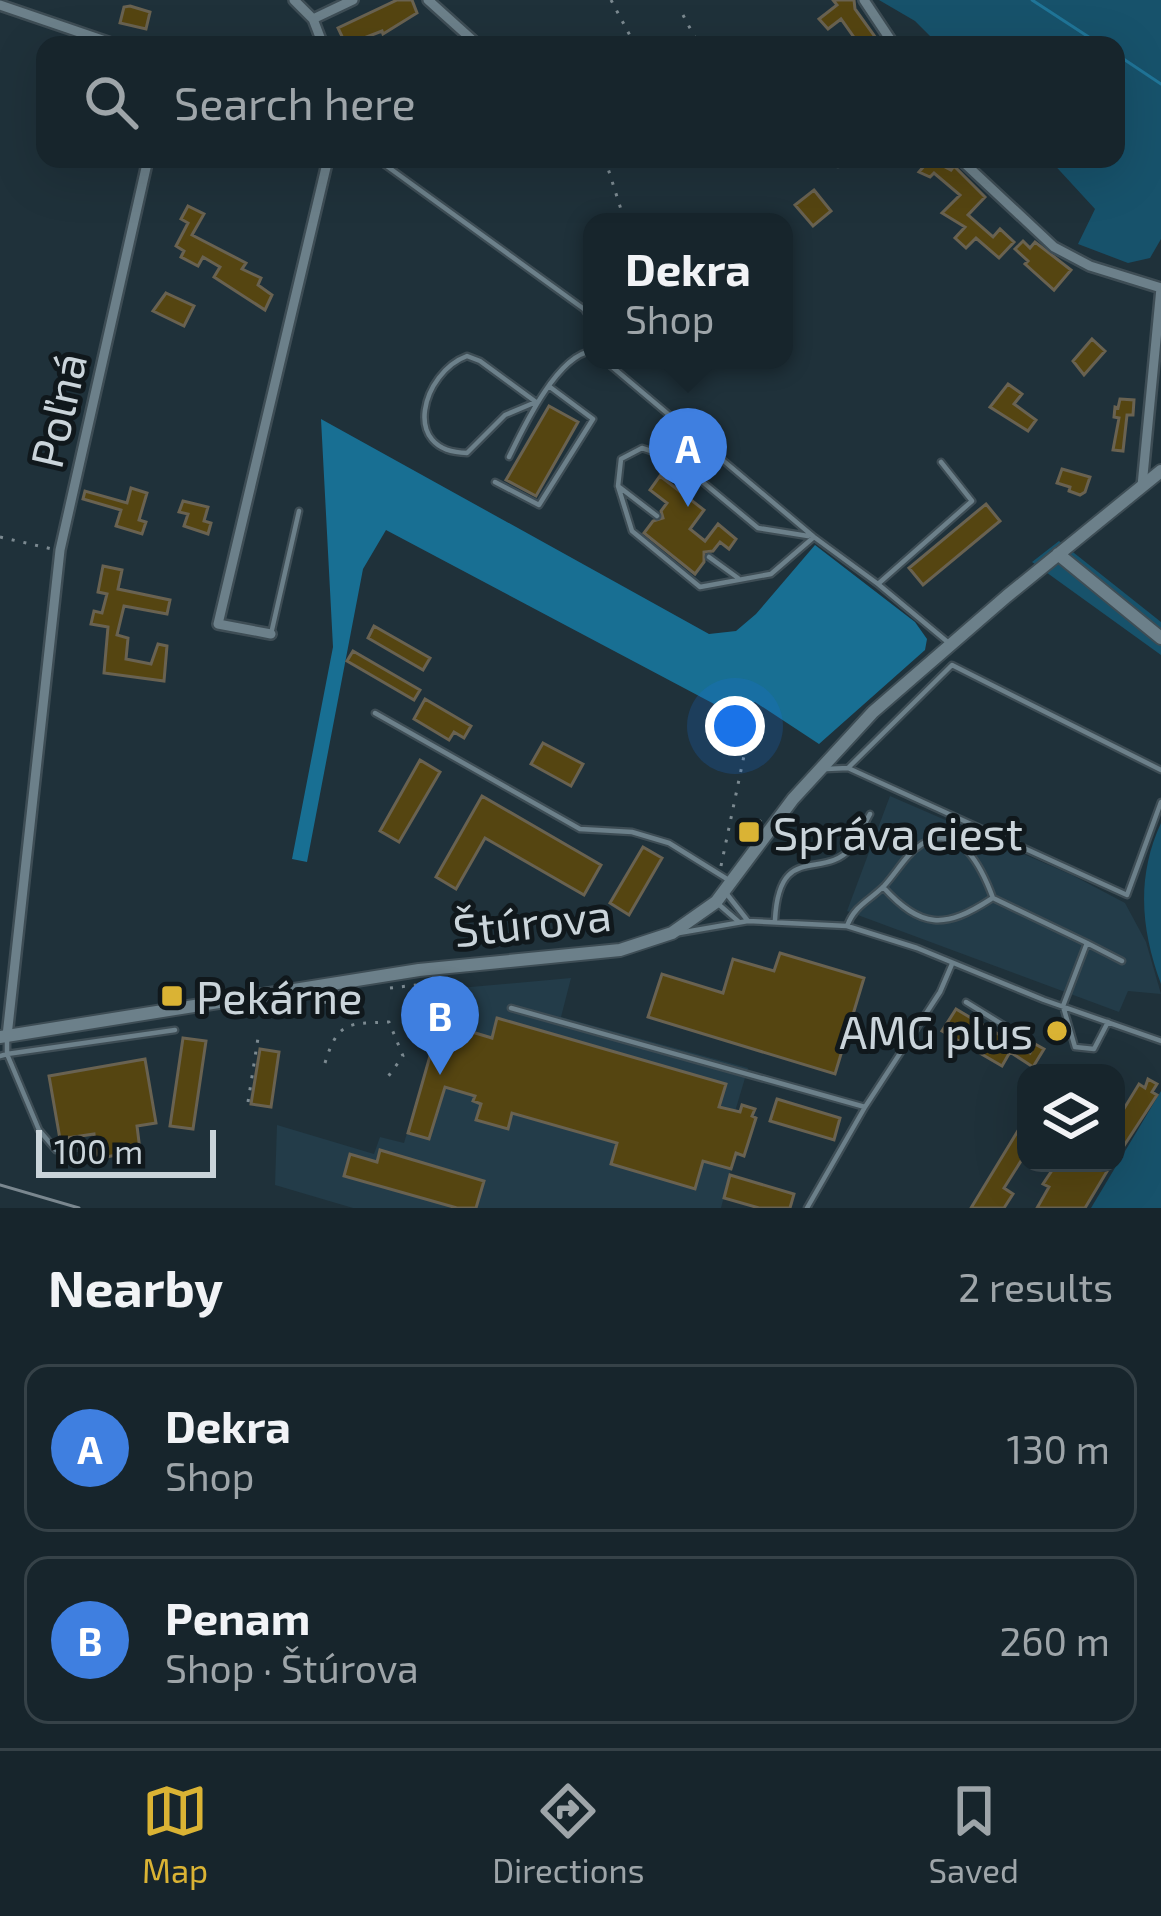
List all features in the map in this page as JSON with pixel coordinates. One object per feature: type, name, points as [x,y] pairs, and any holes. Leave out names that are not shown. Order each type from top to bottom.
[{"type":"street","points":[[294,0],[313,19],[320,36]]},
{"type":"street","points":[[313,19],[353,0]]},
{"type":"street","points":[[428,0],[468,36]]},
{"type":"street","points":[[864,0],[888,36]]},
{"type":"street","points":[[0,5],[91,36]]},
{"type":"street","name":"Poľná","points":[[4,1037],[59,550],[146,168]]},
{"type":"street","points":[[271,634],[218,623],[326,168]]},
{"type":"street","points":[[970,168],[1054,247],[1090,266],[1161,288],[1142,487]]},
{"type":"street","name":"Štúrova","points":[[4,1037],[419,970],[620,950],[672,933],[723,887],[873,712],[1161,471]]},
{"type":"street","points":[[1058,554],[1161,638]]},
{"type":"lane","points":[[389,168],[583,308]]},
{"type":"lane","points":[[508,457],[536,402],[583,354]]},
{"type":"lane","points":[[467,356],[481,361],[536,402],[505,416],[467,453],[444,450],[432,442],[423,424],[426,404],[440,376],[453,361],[467,356]]},
{"type":"lane","points":[[615,369],[814,537],[950,644]]},
{"type":"lane","points":[[495,482],[539,505],[593,419],[550,386]]},
{"type":"lane","points":[[641,448],[675,459],[758,528],[814,537],[771,574],[700,587],[632,531],[618,486],[621,459],[641,448]]},
{"type":"lane","points":[[878,584],[973,501],[941,462]]},
{"type":"lane","points":[[618,486],[657,516]]},
{"type":"lane","points":[[271,634],[299,511]]},
{"type":"lane","points":[[709,556],[740,580]]},
{"type":"lane","points":[[848,768],[952,665],[1161,770]]},
{"type":"lane","points":[[375,713],[580,829],[632,832],[669,843],[723,887],[748,921]]},
{"type":"lane","points":[[819,770],[848,768],[1127,895],[1161,802]]},
{"type":"lane","points":[[775,922],[776,897],[785,880],[801,867],[834,859],[852,848],[869,814]]},
{"type":"lane","points":[[847,926],[860,904],[883,887],[909,855],[933,840],[968,849],[980,863],[994,898],[1122,961]]},
{"type":"lane","points":[[723,887],[739,922]]},
{"type":"lane","points":[[883,887],[905,910],[937,923],[964,917],[994,898]]},
{"type":"lane","points":[[672,933],[696,933],[748,921],[847,926],[1161,1040]]},
{"type":"lane","points":[[1087,943],[1063,1006],[1071,1041],[1081,1050],[1100,1044],[1108,1022]]},
{"type":"lane","points":[[807,1208],[940,992],[952,964]]},
{"type":"lane","points":[[966,1002],[1026,1039]]},
{"type":"lane","points":[[511,1008],[865,1108]]},
{"type":"lane","points":[[4,1055],[175,1030]]},
{"type":"lane","points":[[4,1037],[4,1055],[39,1130],[56,1150],[80,1147]]},
{"type":"path","points":[[611,0],[630,36]]},
{"type":"path","points":[[683,15],[694,36]]},
{"type":"path","points":[[608,168],[622,213]]},
{"type":"path","points":[[0,537],[59,550]]},
{"type":"path","points":[[723,887],[750,727]]},
{"type":"path","points":[[744,841],[769,809]]},
{"type":"path","points":[[388,988],[451,982],[461,986]]},
{"type":"path","points":[[301,1010],[372,990]]},
{"type":"path","points":[[325,1063],[333,1038],[347,1024],[389,1022],[404,1056],[388,1078]]},
{"type":"path","points":[[248,1102],[258,1038]]},
{"type":"shaded area","points":[[879,0],[1161,0],[1161,239],[1150,258],[1128,263],[1078,244],[1095,209],[1057,168],[1125,168],[1125,36],[930,36],[915,21]]},
{"type":"shaded area","points":[[321,419],[709,634],[736,631],[815,545],[915,622],[927,639],[925,650],[819,744],[755,702],[733,714],[386,530],[363,569],[307,862],[292,859],[333,647]]},
{"type":"shaded area","points":[[1059,541],[1161,622],[1161,655],[1032,562]]},
{"type":"shaded area","points":[[890,796],[1125,903],[1146,942],[1161,994],[1128,991],[1119,1012],[847,911]]},
{"type":"shaded area","points":[[1161,823],[1161,984],[1144,904],[1148,863]]},
{"type":"shaded area","points":[[571,978],[561,1017],[748,1068],[719,1165],[731,1169],[721,1208],[353,1208],[275,1185],[277,1125],[374,1154],[380,1137],[404,1143],[438,1028],[451,1025],[459,988]]},
{"type":"shaded area","points":[[1161,1091],[1161,1208],[1091,1208],[1113,1172],[1125,1172],[1125,1151]]},
{"type":"building","points":[[397,0],[412,0],[417,13],[383,34],[342,36],[338,28]]},
{"type":"building","points":[[833,0],[854,0],[875,36],[853,36],[841,19],[828,29],[819,19],[837,5]]},
{"type":"building","points":[[124,7],[150,12],[146,29],[120,23]]},
{"type":"building","points":[[922,168],[956,168],[985,197],[968,215],[993,237],[1000,229],[1014,242],[999,258],[976,238],[966,248],[955,238],[965,227],[942,213],[960,195],[934,173],[930,177],[919,172]]},
{"type":"building","points":[[814,190],[831,211],[813,226],[795,205]]},
{"type":"building","points":[[188,206],[204,214],[192,235],[246,263],[242,269],[261,278],[258,285],[272,295],[265,310],[214,277],[220,267],[203,257],[198,266],[181,257],[184,251],[176,246],[188,223],[181,219]]},
{"type":"building","points":[[1023,241],[1030,248],[1035,242],[1071,270],[1054,290],[1015,249]]},
{"type":"building","points":[[166,293],[194,306],[184,326],[153,311]]},
{"type":"building","points":[[1092,339],[1105,351],[1084,375],[1073,361]]},
{"type":"building","points":[[1008,384],[1022,394],[1014,404],[1036,420],[1028,431],[990,407]]},
{"type":"building","points":[[1120,399],[1134,400],[1133,415],[1127,415],[1123,451],[1113,450],[1119,418],[1114,417],[1115,407]]},
{"type":"building","points":[[549,406],[578,422],[536,496],[506,480]]},
{"type":"building","points":[[1062,469],[1090,477],[1085,492],[1080,495],[1057,483]]},
{"type":"building","points":[[660,476],[704,510],[690,529],[705,541],[718,524],[736,539],[729,549],[720,542],[713,551],[704,552],[704,562],[695,574],[644,533],[653,521],[663,518],[661,511],[667,503],[650,490]]},
{"type":"building","points":[[131,488],[147,493],[139,520],[146,522],[142,534],[116,526],[121,510],[83,499],[85,491],[127,503]]},
{"type":"building","points":[[183,501],[208,507],[204,521],[211,523],[208,534],[184,526],[188,514],[179,512]]},
{"type":"building","points":[[986,504],[1000,521],[923,585],[909,568]]},
{"type":"building","points":[[103,566],[122,570],[118,589],[170,600],[167,614],[124,606],[117,635],[128,638],[126,659],[151,664],[158,644],[167,646],[164,681],[104,673],[108,627],[91,624],[94,611],[102,613],[107,594],[98,592]]},
{"type":"building","points":[[374,626],[430,658],[423,670],[368,638]]},
{"type":"building","points":[[353,651],[420,690],[414,700],[347,661]]},
{"type":"building","points":[[425,699],[471,726],[464,738],[454,732],[449,740],[414,719]]},
{"type":"building","points":[[543,743],[583,764],[571,786],[531,764]]},
{"type":"building","points":[[420,760],[440,772],[399,842],[380,831]]},
{"type":"building","points":[[482,796],[601,865],[584,895],[485,838],[456,889],[436,877]]},
{"type":"building","points":[[643,847],[662,858],[629,915],[610,903]]},
{"type":"building","points":[[780,953],[864,978],[835,1074],[648,1017],[662,974],[723,993],[733,959],[774,971]]},
{"type":"building","points":[[956,1009],[1030,1053],[1035,1044],[1044,1049],[1035,1064],[1010,1052],[1002,1066],[942,1031]]},
{"type":"building","points":[[497,1018],[726,1084],[719,1107],[740,1112],[742,1105],[755,1109],[744,1156],[736,1153],[731,1169],[703,1161],[695,1189],[611,1164],[617,1143],[512,1113],[508,1129],[476,1120],[481,1104],[473,1101],[475,1096],[445,1087],[429,1139],[408,1133],[438,1028],[442,1023],[492,1038]]},
{"type":"building","points":[[183,1038],[206,1041],[193,1129],[170,1126]]},
{"type":"building","points":[[260,1049],[279,1052],[271,1107],[251,1104]]},
{"type":"building","points":[[145,1059],[156,1123],[137,1126],[140,1150],[97,1159],[94,1134],[60,1139],[49,1076]]},
{"type":"building","points":[[1148,1079],[1157,1084],[1152,1092],[1157,1095],[1125,1144],[1125,1107],[1139,1084],[1145,1088]]},
{"type":"building","points":[[777,1099],[840,1118],[834,1140],[770,1121]]},
{"type":"building","points":[[1017,1132],[1017,1167],[1004,1188],[1013,1194],[1004,1208],[971,1208]]},
{"type":"building","points":[[380,1150],[484,1181],[476,1208],[457,1208],[344,1176],[350,1154],[377,1162]]},
{"type":"building","points":[[1051,1172],[1107,1172],[1085,1208],[1037,1208],[1049,1187],[1043,1184]]},
{"type":"building","points":[[730,1175],[794,1194],[790,1208],[759,1208],[724,1198]]},
{"type":"waterway","points":[[1032,0],[1087,36]]},
{"type":"waterway","points":[[1125,60],[1161,84]]},
{"type":"railway","points":[[0,1185],[79,1208]]},
{"type":"place","name":"Dekra","points":[[688,507]]},
{"type":"place","name":"Správa ciest","points":[[749,832]]},
{"type":"place","name":"Pekárne","points":[[172,996]]},
{"type":"place","name":"AMG plus","points":[[1057,1031]]},
{"type":"place","name":"Penam","points":[[440,1075]]}]
